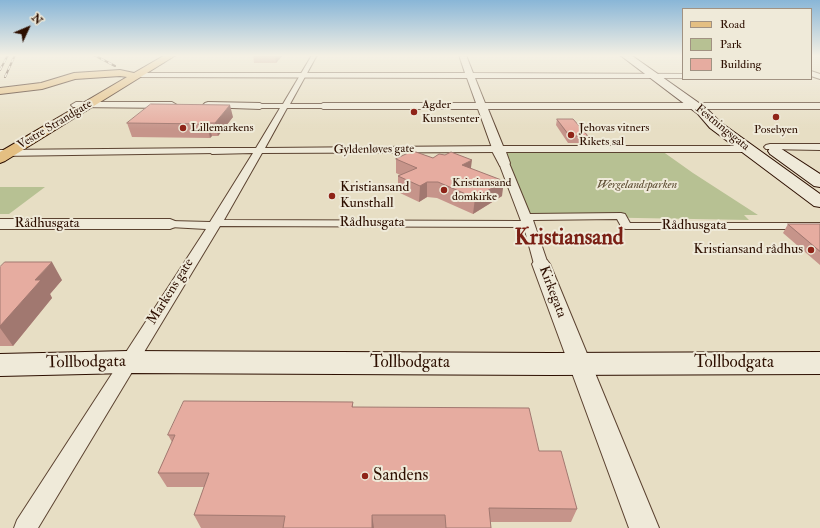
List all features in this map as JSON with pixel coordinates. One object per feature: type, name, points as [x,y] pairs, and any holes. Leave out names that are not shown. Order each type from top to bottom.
[{"type":"main road","name":"Vestre Strandgate","points":[[0,91],[42,86],[59,80]]},
{"type":"main road","name":"Vestre Strandgate","points":[[2,153],[127,80]]},
{"type":"main road","name":"Festningsgata","points":[[659,80],[770,147],[820,182]]},
{"type":"main road","name":"Festningsgata","points":[[670,80],[701,106],[715,125],[820,202]]},
{"type":"main road","name":"Tollbodgata","points":[[0,365],[128,362],[579,364],[820,363]]},
{"type":"street","name":"Markens gate","points":[[25,528],[214,224],[300,80]]},
{"type":"street","name":"Kirkegata","points":[[471,80],[482,106],[497,149],[527,220],[541,264],[644,528]]},
{"type":"street","points":[[82,105],[182,105]]},
{"type":"street","points":[[198,105],[820,106]]},
{"type":"street","points":[[770,147],[820,147]]},
{"type":"street","name":"Gyldenløves gate","points":[[2,153],[497,149],[747,149]]},
{"type":"street","name":"Rådhusgata","points":[[0,224],[214,224],[527,220],[621,216],[626,226],[820,226]]},
{"type":"green space","name":"Wergelandsparken","points":[[500,148],[662,151],[758,215],[744,215],[749,220],[527,216]]},
{"type":"green space","points":[[0,187],[45,187],[9,214],[0,214]]},
{"type":"water","points":[[566,234],[576,236],[580,239],[580,243],[572,245],[562,242],[560,237]]},
{"type":"building","points":[[151,104],[230,105],[215,123],[127,123]]},
{"type":"building","points":[[557,119],[573,119],[588,136],[570,136]]},
{"type":"building","points":[[413,151],[433,158],[439,154],[445,155],[451,152],[472,160],[462,165],[504,181],[475,198],[438,182],[427,182],[420,186],[398,176],[417,168],[396,159]]},
{"type":"building","points":[[788,224],[820,224],[820,251]]},
{"type":"building","points":[[5,262],[52,262],[35,280],[41,280],[0,326],[0,267]]},
{"type":"building","name":"Sandens","points":[[184,401],[353,402],[352,407],[529,408],[539,451],[561,451],[577,509],[489,508],[491,528],[446,528],[445,515],[372,515],[372,528],[283,528],[285,516],[194,515],[209,473],[158,473],[175,435],[168,435]]},
{"type":"place","name":"Agder Kunstsenter","points":[[414,112]]},
{"type":"place","name":"Posebyen","points":[[776,117]]},
{"type":"place","name":"Lillemarkens","points":[[183,128]]},
{"type":"place","name":"Jehovas vitners Rikets sal","points":[[571,135]]},
{"type":"place","name":"Kristiansand domkirke","points":[[444,190]]},
{"type":"place","name":"Kristiansand Kunsthall","points":[[332,196]]},
{"type":"place","name":"Kristiansand rådhus","points":[[811,250]]},
{"type":"place","name":"Sandens","points":[[365,476]]},
{"type":"district","name":"Kristiansand","points":[[569,239]]}]
